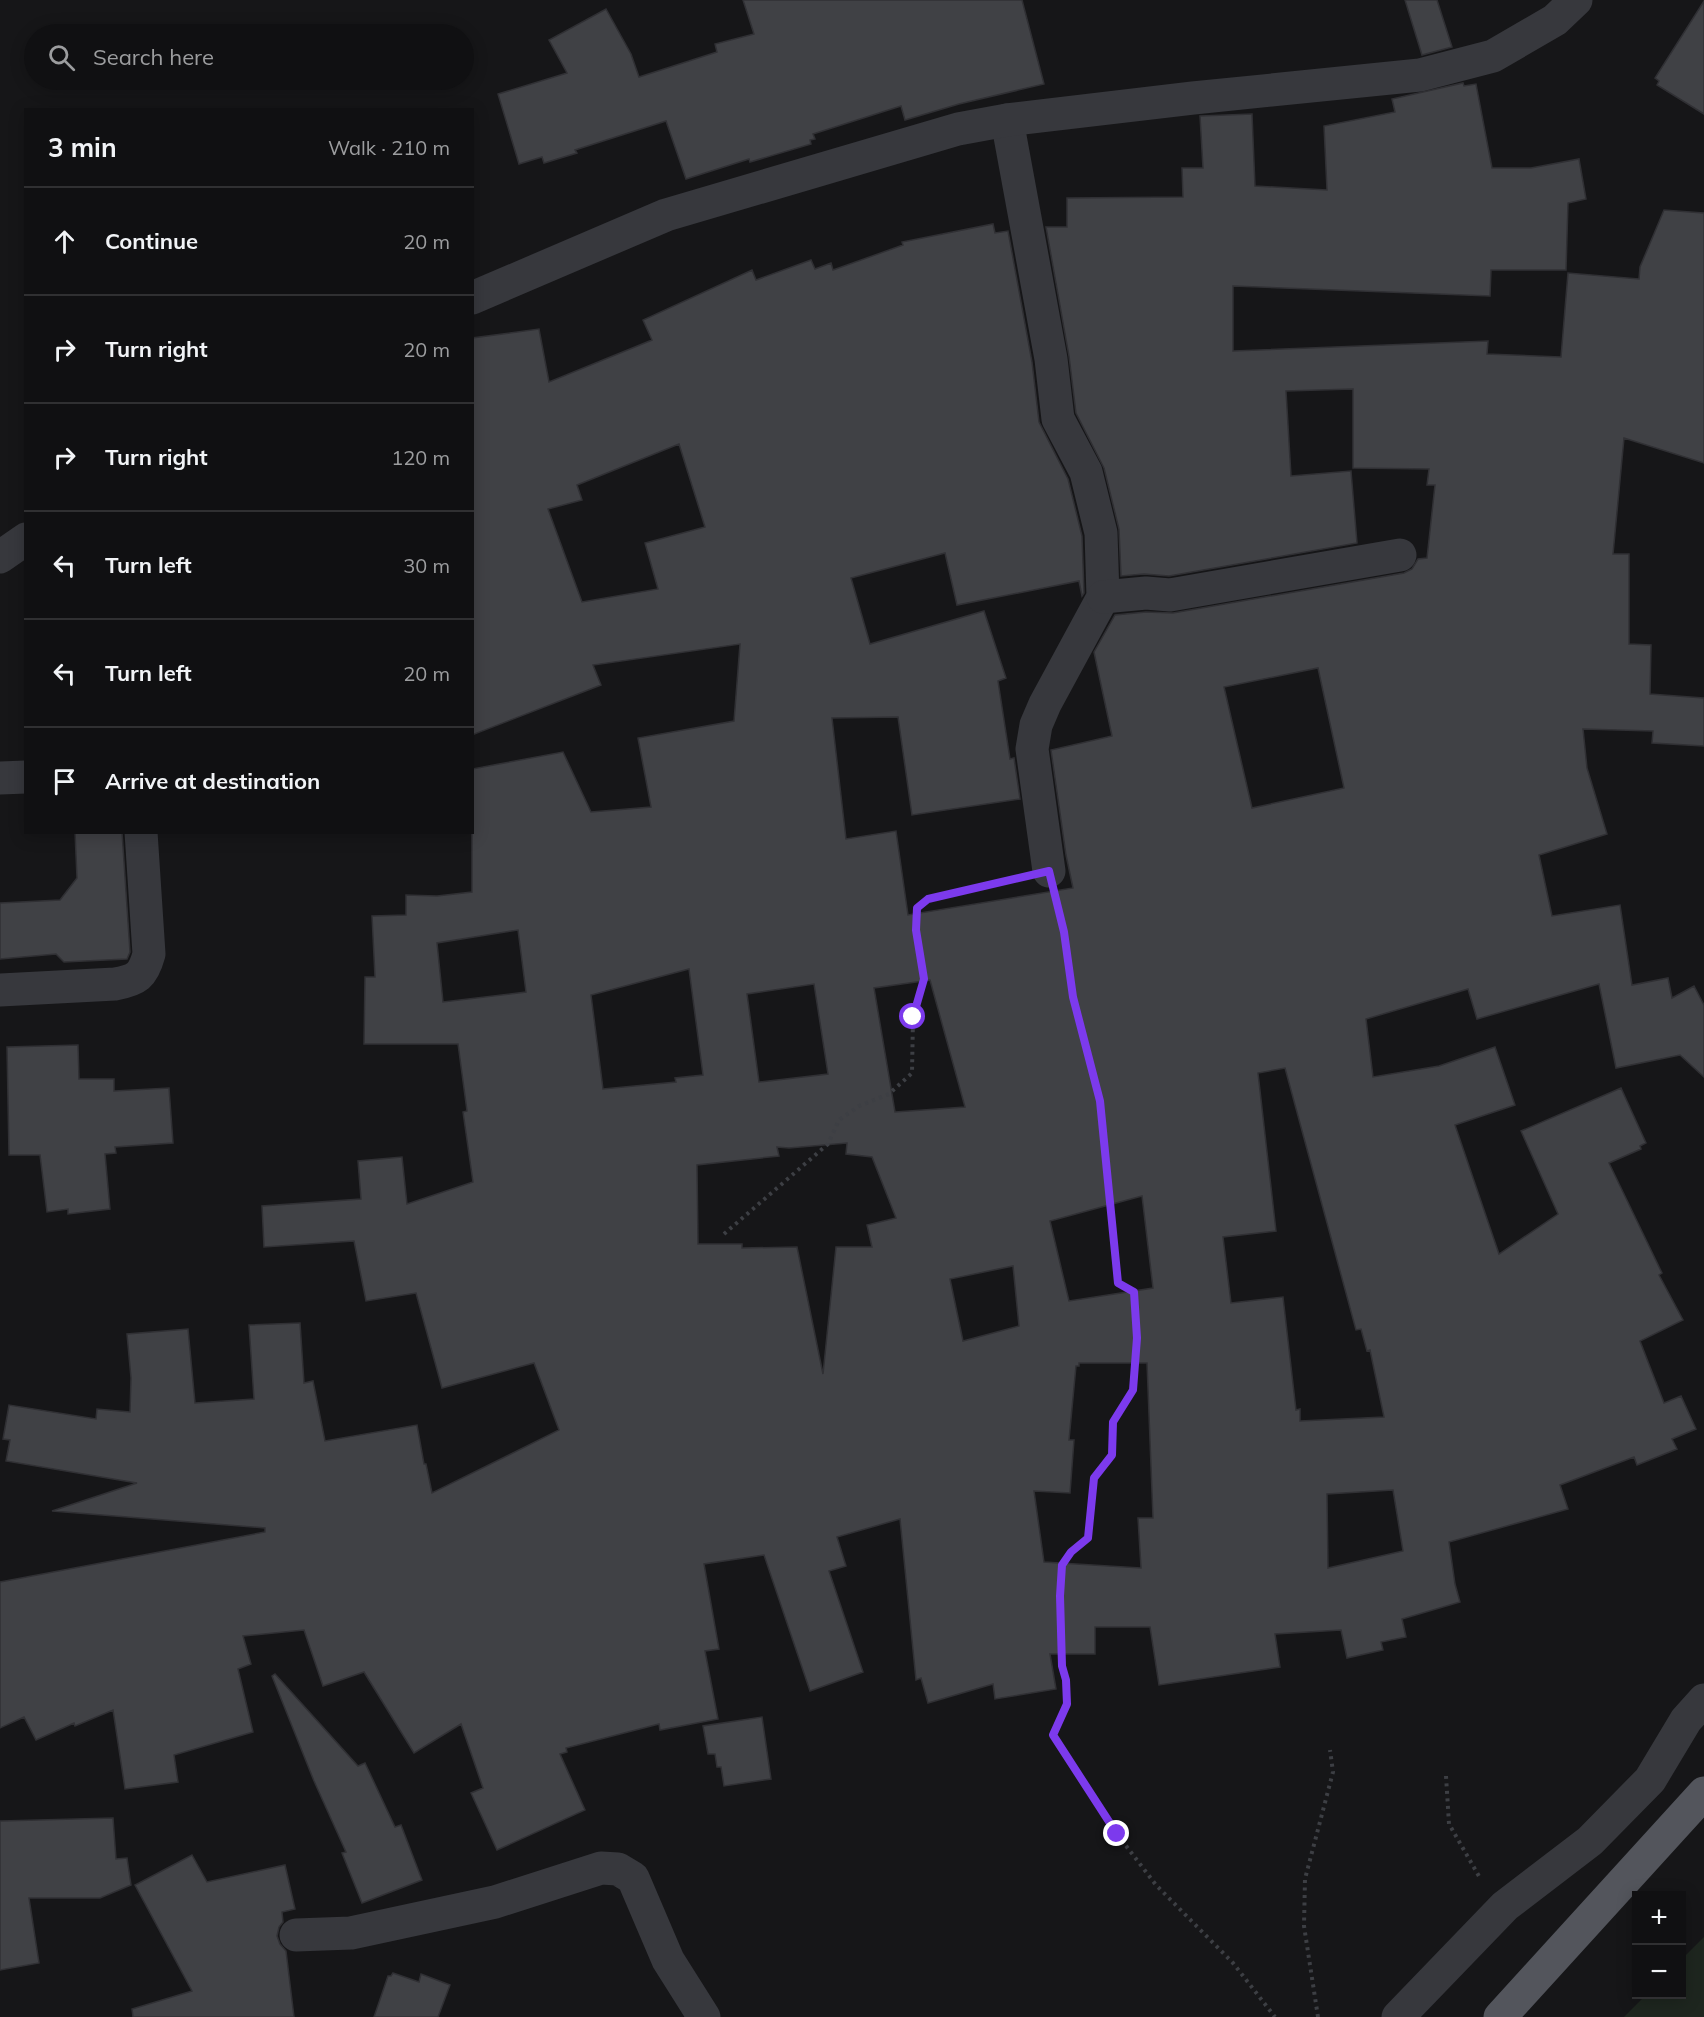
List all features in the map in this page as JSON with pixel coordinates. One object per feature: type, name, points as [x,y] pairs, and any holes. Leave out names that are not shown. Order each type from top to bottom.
[{"type":"main road","points":[[1500,2017],[1704,1793]]},
{"type":"street","points":[[474,297],[666,215],[958,129],[1007,120],[1193,98],[1420,75],[1493,56],[1555,20],[1576,0]]},
{"type":"street","points":[[1007,120],[1051,359],[1058,419],[1086,472],[1101,533],[1103,597],[1036,725],[1032,748],[1049,871]]},
{"type":"street","points":[[0,556],[24,540]]},
{"type":"street","points":[[1103,597],[1146,593],[1170,595],[1400,555]]},
{"type":"street","points":[[0,778],[24,777]]},
{"type":"street","points":[[0,990],[115,984],[131,981],[144,971],[149,954],[141,834]]},
{"type":"street","points":[[1398,2017],[1500,1912],[1590,1841],[1650,1780],[1686,1720],[1704,1700]]},
{"type":"street","points":[[296,1935],[351,1933],[495,1902],[601,1868],[618,1869],[633,1878],[668,1960],[704,2017]]},
{"type":"path","points":[[724,1234],[828,1144],[839,1119],[860,1106],[889,1094],[912,1073],[913,1017],[924,979],[916,930],[917,908],[928,899],[1049,871],[1064,932],[1073,997],[1100,1101],[1118,1283],[1134,1292],[1137,1338],[1133,1390],[1113,1422],[1112,1455],[1094,1478],[1088,1538],[1071,1552],[1062,1565],[1060,1596],[1062,1666],[1066,1680],[1067,1704],[1053,1735],[1117,1834],[1156,1886],[1233,1964],[1275,2017]]},
{"type":"path","points":[[1318,2017],[1304,1926],[1305,1879],[1334,1772],[1330,1750]]},
{"type":"path","points":[[1446,1776],[1449,1824],[1500,1912]]},
{"type":"shaded area","points":[[1704,1937],[1704,2017],[1624,2017],[1642,1999],[1686,1999],[1686,1955]]},
{"type":"building","points":[[743,0],[1022,0],[1044,84],[959,104],[905,120],[901,106],[813,134],[815,139],[810,140],[811,144],[750,162],[749,159],[686,179],[666,121],[575,150],[577,153],[544,163],[542,157],[519,164],[498,94],[567,73],[549,40],[606,9],[631,54],[639,77],[717,52],[715,44],[754,34]]},
{"type":"building","points":[[1405,0],[1437,0],[1452,47],[1422,55]]},
{"type":"building","points":[[1704,1],[1704,114],[1657,85],[1659,81],[1655,78]]},
{"type":"building","points":[[1463,83],[1464,86],[1476,84],[1492,168],[1531,168],[1579,159],[1586,199],[1568,203],[1566,270],[1491,270],[1490,296],[1233,286],[1233,351],[1488,341],[1487,354],[1561,357],[1568,273],[1639,279],[1640,267],[1664,210],[1704,213],[1704,463],[1624,438],[1613,554],[1629,554],[1629,644],[1651,645],[1650,694],[1704,698],[1704,746],[1652,743],[1653,731],[1583,729],[1587,768],[1607,834],[1539,855],[1552,916],[1620,905],[1632,985],[1668,978],[1672,998],[1694,986],[1704,1005],[1704,1077],[1680,1055],[1616,1068],[1599,984],[1477,1019],[1468,989],[1366,1019],[1373,1077],[1439,1066],[1495,1047],[1515,1105],[1455,1125],[1499,1254],[1558,1214],[1521,1131],[1621,1088],[1646,1143],[1640,1146],[1641,1149],[1609,1163],[1662,1273],[1659,1275],[1683,1320],[1640,1341],[1664,1403],[1681,1396],[1696,1429],[1672,1439],[1677,1449],[1637,1465],[1634,1457],[1560,1485],[1568,1509],[1449,1542],[1460,1602],[1402,1619],[1406,1637],[1381,1642],[1383,1650],[1347,1658],[1341,1630],[1275,1634],[1280,1667],[1159,1685],[1150,1627],[1095,1627],[1095,1654],[1050,1654],[1056,1689],[995,1699],[993,1684],[928,1703],[921,1678],[916,1680],[900,1519],[837,1537],[846,1566],[829,1571],[863,1672],[810,1691],[764,1555],[704,1564],[719,1649],[705,1651],[718,1719],[660,1730],[659,1724],[566,1748],[567,1752],[560,1754],[585,1810],[497,1850],[471,1793],[483,1788],[461,1724],[414,1753],[364,1672],[323,1686],[304,1630],[243,1636],[251,1664],[238,1669],[253,1732],[174,1755],[178,1782],[125,1789],[113,1710],[75,1726],[74,1723],[36,1740],[24,1717],[0,1728],[0,1582],[265,1532],[265,1528],[52,1511],[137,1483],[6,1461],[10,1440],[3,1439],[9,1405],[96,1419],[97,1409],[130,1412],[131,1378],[127,1334],[188,1329],[195,1403],[254,1399],[249,1325],[300,1323],[304,1383],[313,1381],[325,1441],[417,1425],[432,1493],[559,1430],[534,1363],[442,1388],[416,1293],[366,1301],[354,1241],[264,1247],[262,1206],[361,1199],[358,1161],[402,1157],[407,1204],[473,1182],[463,1112],[467,1111],[458,1044],[364,1044],[365,977],[375,977],[372,916],[406,915],[406,895],[437,896],[472,892],[474,769],[563,752],[591,812],[651,807],[638,738],[734,721],[740,644],[593,665],[601,685],[474,734],[474,338],[539,329],[549,382],[652,340],[643,320],[752,270],[756,280],[811,260],[815,269],[831,263],[833,270],[903,245],[902,242],[993,224],[995,233],[1008,231],[1032,362],[1039,422],[1068,479],[1082,536],[1084,593],[1082,596],[1079,581],[957,605],[945,553],[851,578],[870,644],[984,611],[1006,678],[998,681],[1010,759],[1014,758],[1020,799],[912,815],[898,717],[832,718],[846,839],[896,831],[908,915],[1073,888],[1051,750],[1112,736],[1094,652],[1115,615],[1146,612],[1173,613],[1404,573],[1412,569],[1418,559],[1427,558],[1435,485],[1427,485],[1429,469],[1353,468],[1353,389],[1286,391],[1291,476],[1351,471],[1357,543],[1169,576],[1144,574],[1121,576],[1119,529],[1104,468],[1076,413],[1069,356],[1046,227],[1067,227],[1067,198],[1183,197],[1182,168],[1203,168],[1200,116],[1252,114],[1255,186],[1327,190],[1324,126],[1395,112],[1392,99]],"holes":[[[679,444],[705,527],[645,543],[658,589],[582,602],[548,509],[582,500],[577,485]],[[1318,668],[1344,788],[1252,808],[1224,687]],[[518,930],[526,992],[443,1002],[437,943]],[[689,969],[703,1075],[675,1078],[676,1082],[603,1089],[591,995]],[[930,980],[965,1107],[895,1112],[874,988]],[[814,984],[828,1074],[759,1082],[747,994]],[[1285,1068],[1356,1330],[1361,1329],[1367,1351],[1370,1350],[1384,1417],[1300,1421],[1300,1409],[1296,1410],[1283,1297],[1231,1303],[1223,1237],[1276,1231],[1258,1073]],[[847,1143],[846,1154],[872,1157],[896,1218],[867,1225],[872,1247],[836,1247],[823,1374],[797,1247],[742,1248],[742,1244],[698,1244],[697,1165],[779,1156],[777,1147]],[[1142,1196],[1153,1288],[1069,1301],[1050,1221]],[[1013,1266],[1019,1326],[963,1341],[950,1279]],[[1079,1363],[1147,1363],[1153,1518],[1138,1518],[1141,1568],[1044,1562],[1034,1491],[1070,1493],[1074,1440],[1069,1440],[1076,1366],[1079,1366]],[[1393,1490],[1403,1551],[1328,1568],[1327,1494]]]},
{"type":"building","points":[[75,834],[122,834],[130,952],[127,959],[64,962],[56,954],[0,959],[0,903],[60,900],[77,878]]},
{"type":"building","points":[[78,1045],[79,1079],[114,1079],[114,1091],[169,1088],[173,1143],[115,1147],[116,1153],[105,1154],[110,1209],[68,1214],[68,1209],[47,1212],[40,1155],[9,1155],[7,1047]]},
{"type":"building","points":[[275,1674],[358,1766],[365,1763],[395,1827],[401,1825],[422,1880],[362,1903],[342,1853],[346,1852],[314,1781],[272,1676]]},
{"type":"building","points":[[762,1717],[771,1779],[724,1786],[721,1767],[717,1767],[715,1754],[708,1754],[703,1726]]},
{"type":"building","points":[[113,1818],[116,1859],[127,1858],[131,1885],[100,1898],[29,1898],[39,1963],[0,1970],[0,1821]]},
{"type":"building","points":[[192,1855],[207,1882],[285,1865],[295,1909],[282,1912],[283,1922],[277,1936],[286,1951],[294,2017],[133,2017],[132,2009],[192,1991],[135,1885]]},
{"type":"building","points":[[393,1973],[419,1982],[421,1974],[450,1985],[438,2017],[374,2017],[388,1976]]},
{"type":"route","points":[[913,1017],[924,979],[916,930],[917,908],[928,899],[1049,871],[1064,932],[1073,997],[1100,1101],[1118,1283],[1134,1292],[1137,1338],[1133,1390],[1113,1422],[1112,1455],[1094,1478],[1088,1538],[1071,1552],[1062,1565],[1060,1596],[1062,1666],[1066,1680],[1067,1704],[1053,1735],[1117,1834]]}]
